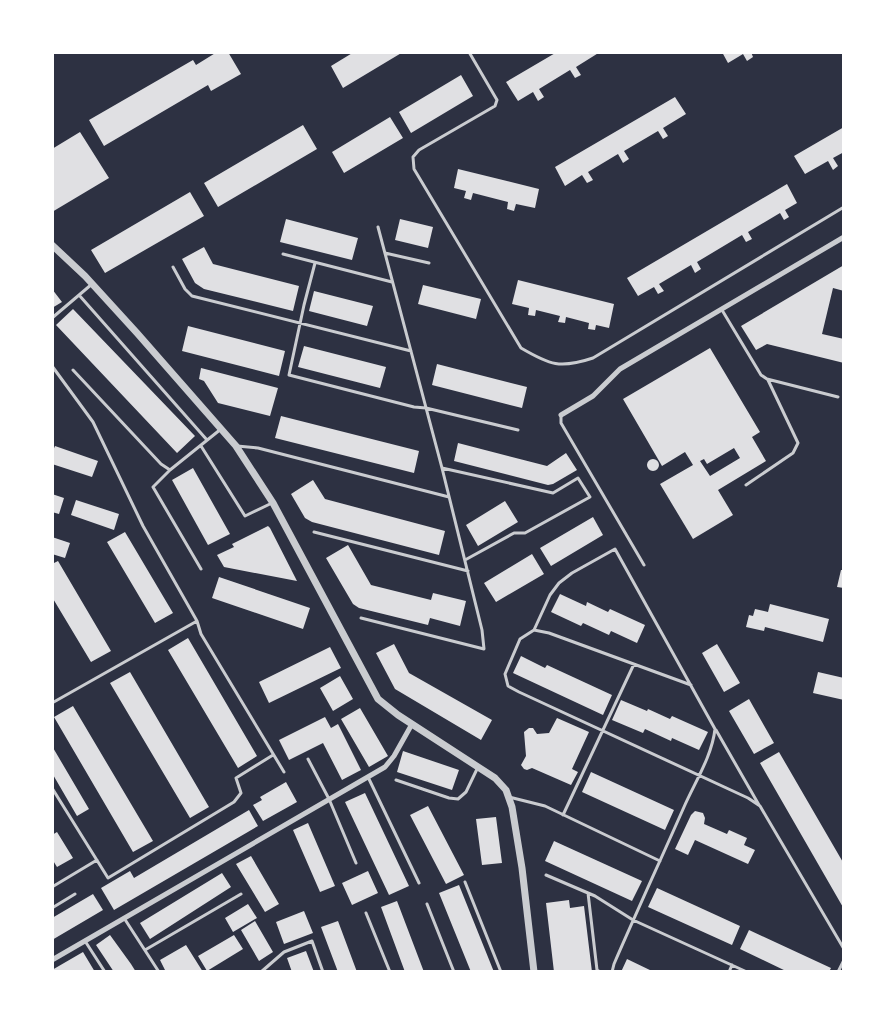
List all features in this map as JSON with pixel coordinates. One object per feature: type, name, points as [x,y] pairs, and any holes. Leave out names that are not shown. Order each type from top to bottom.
[{"type":"street","points":[[561,415],[593,396],[620,369],[844,237]]},
{"type":"street","points":[[52,245],[92,284],[236,446],[273,503],[378,699],[398,715],[495,778],[506,790],[512,807],[522,868],[534,972]]},
{"type":"street","points":[[52,960],[385,767],[390,762],[412,724]]},
{"type":"lane","points":[[469,52],[498,100],[495,106],[419,150],[413,157],[414,169],[521,348],[539,358],[556,364],[573,364],[593,358],[844,206]]},
{"type":"lane","points":[[361,618],[484,650],[482,630],[468,571],[378,227]]},
{"type":"lane","points":[[385,253],[429,263]]},
{"type":"lane","points":[[283,254],[393,282]]},
{"type":"lane","points":[[315,262],[289,375],[414,407],[426,408],[518,430]]},
{"type":"lane","points":[[173,267],[185,289],[192,296],[411,351]]},
{"type":"lane","points":[[52,318],[92,284]]},
{"type":"lane","points":[[79,295],[207,440]]},
{"type":"lane","points":[[722,310],[761,375],[767,379],[838,397]]},
{"type":"lane","points":[[52,366],[93,422],[143,526],[197,621],[202,634],[284,772]]},
{"type":"lane","points":[[73,370],[162,464],[170,470]]},
{"type":"lane","points":[[746,485],[793,454],[798,443],[767,379]]},
{"type":"lane","points":[[561,415],[561,423],[644,565]]},
{"type":"lane","points":[[201,569],[153,487],[170,470],[221,429]]},
{"type":"lane","points":[[200,446],[245,516],[273,503]]},
{"type":"lane","points":[[236,446],[258,448],[449,498]]},
{"type":"lane","points":[[442,468],[552,493],[578,478],[590,497],[525,534],[514,533],[465,560]]},
{"type":"lane","points":[[314,532],[468,571]]},
{"type":"lane","points":[[760,806],[748,798],[508,686],[505,674],[520,639],[534,630],[550,596],[559,583],[572,573],[615,549],[715,729],[844,949]]},
{"type":"lane","points":[[52,703],[197,621]]},
{"type":"lane","points":[[534,630],[549,633],[692,685]]},
{"type":"lane","points":[[563,815],[634,664]]},
{"type":"lane","points":[[612,972],[714,740],[715,729]]},
{"type":"lane","points":[[52,788],[108,878],[234,802],[241,793],[236,778],[273,755]]},
{"type":"lane","points":[[308,759],[329,800],[356,862]]},
{"type":"lane","points":[[396,780],[449,798],[458,799],[466,792],[478,767]]},
{"type":"lane","points":[[368,777],[419,883]]},
{"type":"lane","points":[[508,796],[545,806],[660,861]]},
{"type":"lane","points":[[52,887],[97,860]]},
{"type":"lane","points":[[546,875],[588,893],[634,920],[747,972]]},
{"type":"lane","points":[[465,882],[501,972]]},
{"type":"lane","points":[[588,893],[597,970],[600,972]]},
{"type":"lane","points":[[52,908],[75,894]]},
{"type":"lane","points":[[145,950],[241,894]]},
{"type":"lane","points":[[427,904],[454,972]]},
{"type":"lane","points":[[366,913],[390,972]]},
{"type":"lane","points":[[124,918],[158,972]]},
{"type":"lane","points":[[262,972],[284,952],[312,940],[323,972]]},
{"type":"lane","points":[[85,941],[105,972]]},
{"type":"lane","points":[[838,972],[844,960]]},
{"type":"lane","points":[[729,972],[732,965]]},
{"type":"building","points":[[217,52],[228,52],[241,74],[211,91],[208,85],[104,146],[89,120],[193,60],[196,65]]},
{"type":"building","points":[[354,52],[403,52],[343,88],[331,66]]},
{"type":"building","points":[[557,52],[600,52],[576,67],[581,75],[575,78],[570,70],[539,89],[544,97],[538,101],[533,92],[518,101],[506,82]]},
{"type":"building","points":[[722,52],[751,52],[753,57],[747,61],[743,54],[728,63]]},
{"type":"building","points":[[461,75],[473,96],[411,133],[399,112]]},
{"type":"building","points":[[675,97],[686,114],[663,128],[668,136],[663,139],[658,131],[624,151],[629,159],[623,163],[618,154],[588,172],[593,180],[587,183],[582,175],[565,186],[555,167]]},
{"type":"building","points":[[390,117],[403,138],[344,173],[332,152]]},
{"type":"building","points":[[303,125],[317,149],[218,207],[204,183]]},
{"type":"building","points":[[844,127],[844,152],[833,158],[838,166],[833,170],[828,161],[805,174],[794,156]]},
{"type":"building","points":[[80,132],[109,178],[52,212],[52,149]]},
{"type":"building","points":[[458,169],[539,189],[535,208],[516,204],[514,211],[507,209],[508,202],[473,193],[471,200],[464,198],[466,191],[454,188]]},
{"type":"building","points":[[787,184],[797,203],[785,210],[789,217],[784,220],[780,213],[748,232],[752,239],[746,242],[742,235],[697,262],[701,269],[695,273],[691,265],[659,284],[664,291],[658,294],[654,287],[638,296],[627,278]]},
{"type":"building","points":[[190,192],[204,216],[105,273],[91,250]]},
{"type":"building","points":[[286,219],[358,238],[352,260],[280,242]]},
{"type":"building","points":[[400,219],[433,227],[428,248],[395,240]]},
{"type":"building","points":[[204,247],[213,264],[299,286],[293,311],[204,289],[195,283],[182,259]]},
{"type":"building","points":[[844,265],[844,291],[833,288],[822,334],[844,339],[844,363],[767,344],[756,350],[741,326]]},
{"type":"building","points":[[518,280],[614,304],[609,328],[596,325],[595,330],[588,329],[589,323],[566,317],[565,323],[558,322],[560,316],[536,310],[535,316],[528,315],[529,308],[512,304]]},
{"type":"building","points":[[423,285],[481,299],[476,319],[418,304]]},
{"type":"building","points":[[52,289],[62,302],[52,308]]},
{"type":"building","points":[[314,291],[373,306],[367,326],[309,311]]},
{"type":"building","points":[[73,309],[195,436],[177,453],[56,325]]},
{"type":"building","points":[[188,326],[285,351],[279,376],[182,351]]},
{"type":"building","points":[[304,346],[386,367],[380,388],[298,367]]},
{"type":"building","points":[[710,348],[760,432],[752,437],[766,461],[718,490],[733,515],[693,539],[660,484],[693,465],[685,452],[662,466],[623,399]],"holes":[[[734,448],[740,458],[710,476],[700,461],[704,459],[707,464]]]},
{"type":"building","points":[[437,364],[527,387],[522,408],[432,385]]},
{"type":"building","points":[[201,368],[278,388],[270,416],[218,403],[204,381],[199,379]]},
{"type":"building","points":[[281,416],[419,451],[414,473],[275,438]]},
{"type":"building","points":[[458,443],[547,466],[566,453],[577,470],[548,485],[454,461]]},
{"type":"building","points":[[55,446],[98,461],[92,477],[52,464],[52,453]]},
{"type":"building","points":[[653,459],[659,465],[653,471],[647,465]]},
{"type":"building","points":[[193,468],[230,534],[208,545],[172,480]]},
{"type":"building","points":[[313,480],[325,499],[445,531],[439,555],[312,522],[305,518],[291,494]]},
{"type":"building","points":[[52,494],[64,498],[59,514],[52,512]]},
{"type":"building","points":[[76,500],[119,514],[114,530],[71,515]]},
{"type":"building","points":[[505,501],[518,522],[478,546],[466,525]]},
{"type":"building","points":[[593,517],[603,535],[551,566],[540,548]]},
{"type":"building","points":[[268,526],[297,581],[224,567],[217,555],[234,547],[232,544]]},
{"type":"building","points":[[125,532],[173,613],[155,623],[107,542]]},
{"type":"building","points":[[52,537],[70,543],[65,558],[52,554]]},
{"type":"building","points":[[348,545],[371,585],[431,600],[433,593],[466,601],[460,626],[430,618],[428,625],[359,608],[353,604],[326,558]]},
{"type":"building","points":[[532,554],[544,574],[496,602],[484,583]]},
{"type":"building","points":[[58,561],[111,651],[91,662],[52,597],[52,564]]},
{"type":"building","points":[[841,570],[844,570],[844,588],[837,587]]},
{"type":"building","points":[[219,577],[310,608],[303,629],[212,598]]},
{"type":"building","points":[[560,594],[586,606],[587,602],[608,612],[610,609],[645,625],[637,643],[611,631],[609,635],[583,623],[581,626],[551,612]]},
{"type":"building","points":[[770,604],[829,619],[823,642],[765,627],[764,631],[746,627],[749,615],[753,616],[755,609],[768,612]]},
{"type":"building","points":[[188,638],[257,756],[238,768],[168,650]]},
{"type":"building","points":[[394,644],[409,673],[492,720],[481,740],[395,689],[376,653]]},
{"type":"building","points":[[717,644],[740,683],[724,692],[702,653]]},
{"type":"building","points":[[330,647],[341,668],[269,703],[259,682]]},
{"type":"building","points":[[521,656],[545,668],[547,665],[612,695],[603,715],[513,673]]},
{"type":"building","points":[[130,672],[209,807],[190,818],[110,683]]},
{"type":"building","points":[[818,672],[844,678],[844,700],[813,693]]},
{"type":"building","points":[[340,676],[353,699],[333,711],[320,688]]},
{"type":"building","points":[[749,699],[774,743],[754,754],[729,711]]},
{"type":"building","points":[[621,700],[670,719],[672,716],[708,732],[699,750],[672,738],[671,741],[645,729],[643,733],[612,720]]},
{"type":"building","points":[[73,706],[153,841],[133,852],[54,717]]},
{"type":"building","points":[[360,708],[388,756],[369,767],[341,719]]},
{"type":"building","points":[[325,717],[331,728],[338,724],[361,770],[342,780],[323,743],[289,760],[279,740]]},
{"type":"building","points":[[557,718],[589,732],[572,769],[578,772],[571,785],[532,768],[524,769],[521,765],[526,756],[524,732],[529,728],[533,728],[537,734],[549,733]]},
{"type":"building","points":[[52,746],[89,809],[77,816],[52,773]]},
{"type":"building","points":[[403,751],[459,770],[452,790],[397,772]]},
{"type":"building","points":[[779,752],[844,864],[844,909],[760,763]]},
{"type":"building","points":[[591,772],[674,810],[665,830],[582,792]]},
{"type":"building","points":[[286,782],[297,802],[263,821],[253,805],[262,800],[260,797]]},
{"type":"building","points":[[365,793],[409,886],[389,895],[345,802]]},
{"type":"building","points":[[428,806],[464,875],[446,884],[410,815]]},
{"type":"building","points":[[249,810],[258,826],[114,910],[101,888],[130,871],[134,878]]},
{"type":"building","points":[[695,811],[703,813],[705,818],[704,824],[727,834],[729,830],[747,838],[744,845],[755,850],[748,864],[695,840],[688,855],[675,849],[691,815]]},
{"type":"building","points":[[496,817],[502,863],[482,865],[476,819]]},
{"type":"building","points":[[308,823],[335,886],[320,892],[293,830]]},
{"type":"building","points":[[57,832],[73,858],[57,867],[52,859],[52,835]]},
{"type":"building","points":[[554,841],[642,881],[632,901],[545,861]]},
{"type":"building","points":[[251,856],[279,904],[265,912],[236,864]]},
{"type":"building","points":[[368,871],[378,893],[352,905],[342,883]]},
{"type":"building","points":[[222,873],[231,887],[150,939],[140,923]]},
{"type":"building","points":[[459,885],[494,972],[471,972],[439,893]]},
{"type":"building","points":[[657,888],[740,926],[732,945],[648,907]]},
{"type":"building","points":[[93,894],[103,910],[52,940],[52,918]]},
{"type":"building","points":[[569,900],[570,908],[584,906],[592,972],[554,972],[546,903]]},
{"type":"building","points":[[397,901],[424,972],[405,972],[381,907]]},
{"type":"building","points":[[248,904],[257,918],[233,932],[225,918]]},
{"type":"building","points":[[304,911],[313,933],[284,944],[276,922]]},
{"type":"building","points":[[255,921],[273,952],[259,961],[241,930]]},
{"type":"building","points":[[338,921],[357,972],[338,972],[321,927]]},
{"type":"building","points":[[749,930],[831,968],[829,972],[788,972],[740,949]]},
{"type":"building","points":[[110,935],[136,972],[114,972],[96,945]]},
{"type":"building","points":[[234,935],[243,949],[207,971],[198,956]]},
{"type":"building","points":[[186,945],[203,972],[166,972],[160,960]]},
{"type":"building","points":[[306,951],[314,972],[292,972],[287,958]]},
{"type":"building","points":[[83,952],[95,972],[52,972],[52,970]]},
{"type":"building","points":[[627,959],[654,972],[621,972]]}]
